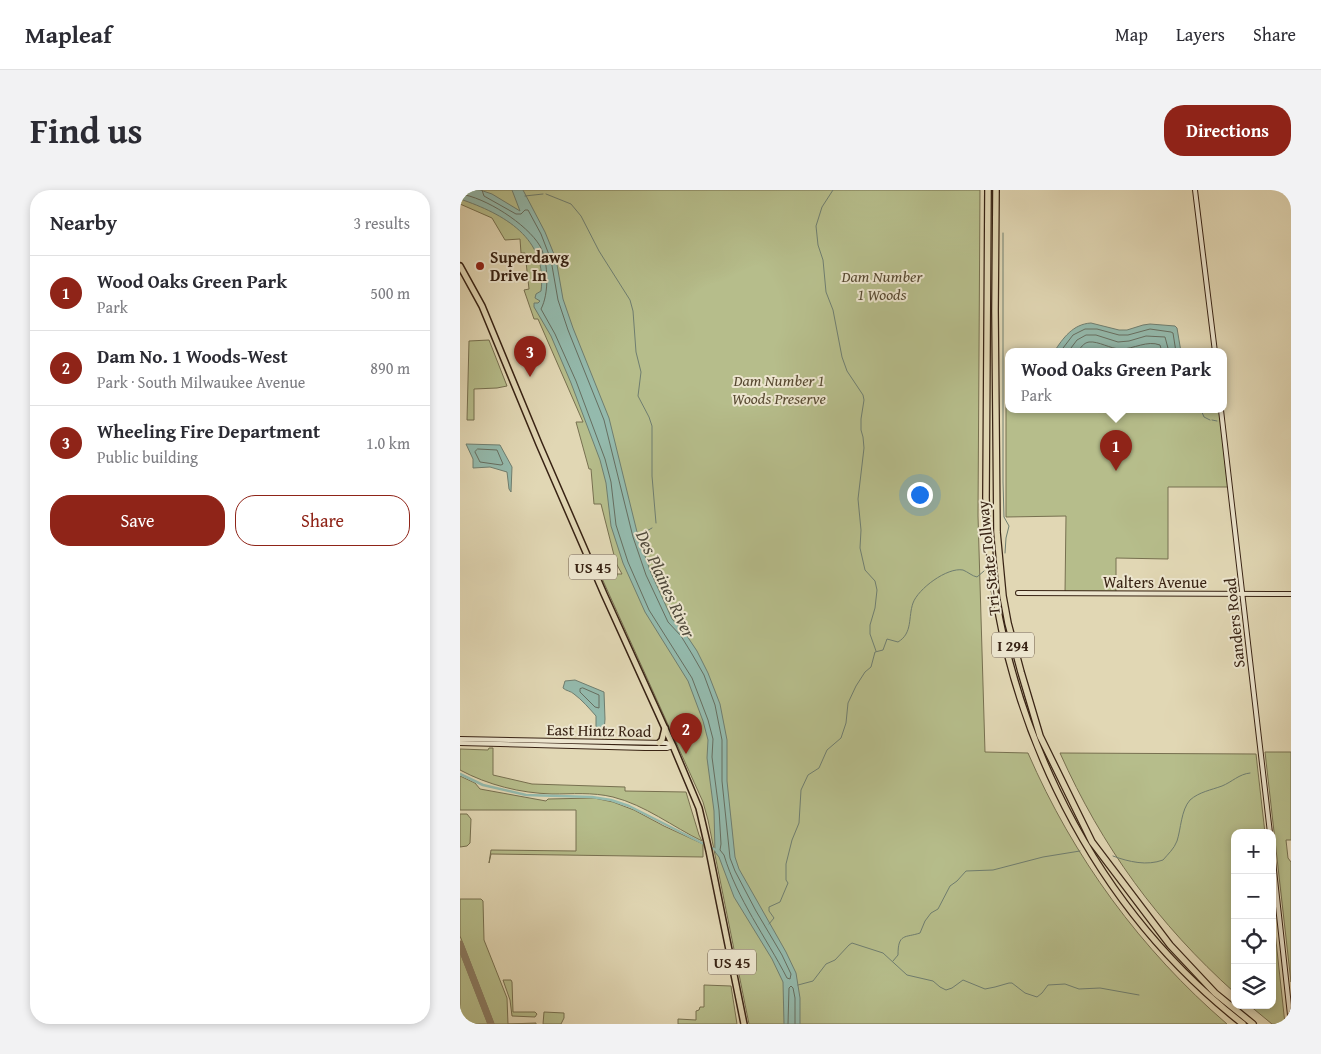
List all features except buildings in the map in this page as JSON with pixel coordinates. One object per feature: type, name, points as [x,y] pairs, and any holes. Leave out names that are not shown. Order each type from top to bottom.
[{"type":"highway","name":"Tri-State Tollway","points":[[988,190],[987,533],[996,607],[1005,647],[1025,715],[1053,785],[1088,850],[1134,916],[1184,971],[1225,1010],[1243,1024]]},
{"type":"highway","name":"Tri-State Tollway","points":[[996,190],[996,532],[1008,623],[1040,736],[1092,842],[1170,945],[1215,993],[1253,1024]]},
{"type":"main road","points":[[1195,190],[1215,348]]},
{"type":"main road","name":"US 45","points":[[460,266],[482,306],[601,586],[699,808],[744,1024]]},
{"type":"main road","name":"Sanders Road","points":[[1222,413],[1270,829]]},
{"type":"main road","name":"Walters Avenue","points":[[1018,593],[1291,594]]},
{"type":"main road","points":[[658,743],[662,740],[665,728]]},
{"type":"main road","name":"East Hintz Road","points":[[460,739],[658,743],[673,746]]},
{"type":"main road","name":"East Hintz Road","points":[[460,743],[645,748],[667,748],[673,746]]},
{"type":"main road","points":[[1274,874],[1291,1024]]},
{"type":"green space","name":"Dam Number 1 Woods Preserve","points":[[460,190],[980,190],[978,516],[985,752],[1028,753],[1066,829],[1112,900],[1166,965],[1227,1024],[749,1024],[703,802],[600,574],[622,574],[616,563],[601,504],[594,504],[591,469],[589,469],[576,422],[583,422],[538,319],[534,319],[524,290],[529,289],[525,253],[521,253],[520,239],[505,240],[492,218],[460,204]]},
{"type":"green space","points":[[489,340],[507,386],[474,389],[474,420],[467,420],[469,341]]},
{"type":"green space","points":[[1006,413],[1219,413],[1228,487],[1168,487],[1168,559],[1116,558],[1116,593],[1065,593],[1066,516],[1006,517]]},
{"type":"green space","points":[[493,748],[493,775],[532,784],[625,787],[625,791],[686,792],[702,841],[636,805],[613,797],[516,790],[493,784],[460,770],[460,749],[488,750]]},
{"type":"green space","points":[[1265,752],[1291,752],[1291,840],[1286,840],[1288,858],[1291,862],[1291,982],[1276,849],[1276,829],[1274,829]]},
{"type":"green space","points":[[1060,753],[1256,754],[1265,829],[1231,829],[1231,989],[1181,940],[1134,882],[1094,820]]},
{"type":"green space","points":[[460,776],[475,783],[480,789],[546,801],[548,799],[594,798],[613,802],[634,810],[703,844],[703,857],[491,854],[489,863],[491,850],[576,851],[576,810],[460,810]]},
{"type":"green space","points":[[460,814],[467,814],[471,819],[470,843],[467,846],[460,847]]},
{"type":"green space","points":[[460,899],[481,899],[483,901],[484,940],[507,998],[508,1024],[494,1024],[460,936]]},
{"type":"green space","points":[[1276,941],[1285,1024],[1272,1024],[1254,1009],[1276,1009]]},
{"type":"green space","points":[[460,952],[488,1024],[460,1024]]},
{"type":"green space","points":[[503,980],[511,980],[512,982],[513,1012],[535,1012],[537,1014],[535,1017],[512,1016],[510,1000]]},
{"type":"green space","points":[[704,985],[731,986],[737,1024],[678,1024],[678,1019],[696,1020],[696,1011],[700,1007],[704,1007]]},
{"type":"green space","points":[[544,1012],[564,1013],[564,1018],[561,1024],[543,1024]]},
{"type":"water","points":[[460,190],[480,190],[492,194],[520,211],[512,190],[523,190],[545,232],[556,259],[563,299],[609,418],[638,536],[651,573],[672,619],[685,633],[697,651],[720,704],[727,740],[727,781],[735,857],[739,869],[796,973],[800,998],[800,1024],[784,1024],[783,982],[772,959],[734,897],[719,857],[715,852],[714,811],[707,758],[708,740],[703,721],[688,681],[645,612],[623,563],[611,526],[606,483],[600,460],[551,336],[534,307],[534,303],[540,301],[535,298],[536,294],[541,291],[541,272],[537,256],[530,243],[520,231],[492,212],[460,199]]},
{"type":"water","points":[[1091,323],[1119,330],[1127,330],[1150,324],[1175,326],[1180,348],[1057,348],[1074,329]]},
{"type":"water","points":[[466,444],[500,445],[512,467],[511,492],[507,472],[490,467],[473,468],[473,459]]},
{"type":"water","points":[[575,680],[604,692],[604,732],[596,732],[596,716],[577,696],[563,688],[565,681]]},
{"type":"waterway","points":[[833,190],[822,207],[816,226],[818,245],[823,260],[826,292],[833,310],[842,357],[847,371],[863,395],[864,400],[861,419],[864,448],[858,499],[861,530],[860,548],[865,570],[875,581],[877,590],[875,608],[870,625],[870,634],[876,651]]},
{"type":"waterway","points":[[525,196],[543,194]]},
{"type":"waterway","name":"Des Plaines River","points":[[546,194],[571,204],[581,216],[599,251],[630,300],[633,311],[636,352],[641,372],[638,396],[652,426],[652,476],[656,523]]},
{"type":"waterway","points":[[1003,233],[1003,482],[1004,517],[1009,526],[1005,553]]},
{"type":"waterway","points":[[1202,413],[1204,417],[1210,420]]},
{"type":"waterway","points":[[1212,420],[1217,421]]},
{"type":"waterway","name":"Des Plaines River","points":[[638,536],[652,528]]},
{"type":"waterway","points":[[769,924],[774,918],[769,911],[769,907],[780,902],[788,883],[786,880],[786,864],[792,840],[799,823],[801,790],[808,775],[819,768],[827,750],[841,738],[846,723],[848,703],[856,686],[865,672],[871,667],[875,652],[883,650],[887,639],[898,642],[903,638],[908,629],[916,597],[934,580],[941,575],[956,570],[963,570],[977,577],[984,571]]},
{"type":"waterway","points":[[1113,856],[1138,862],[1151,863],[1163,860],[1176,844],[1183,814],[1190,800],[1201,793],[1250,773]]},
{"type":"waterway","points":[[460,774],[483,785],[526,795],[592,797],[611,800],[629,806],[718,851]]},
{"type":"waterway","points":[[893,961],[898,955],[901,940],[906,936],[920,933],[925,921],[931,913],[938,909],[950,886],[966,871],[993,870],[1043,857],[1080,851]]},
{"type":"waterway","points":[[798,985],[813,981],[826,964],[835,960],[852,943],[883,953],[907,975],[933,981],[946,990],[963,980],[985,989],[1012,983],[1025,993],[1037,997],[1048,985],[1065,984],[1079,989],[1100,988],[1139,995]]},
{"type":"taxiway","points":[[460,944],[491,1024]]},
{"type":"place","name":"Superdawg Drive In","points":[[480,266]]},
{"type":"place","name":"Wheeling Fire Department","points":[[530,377]]},
{"type":"place","name":"Wood Oaks Green Park","points":[[1116,471]]},
{"type":"place","name":"Dam No. 1 Woods-West","points":[[686,754]]},
{"type":"park label","name":"Dam Number 1 Woods","points":[[882,285]]}]
